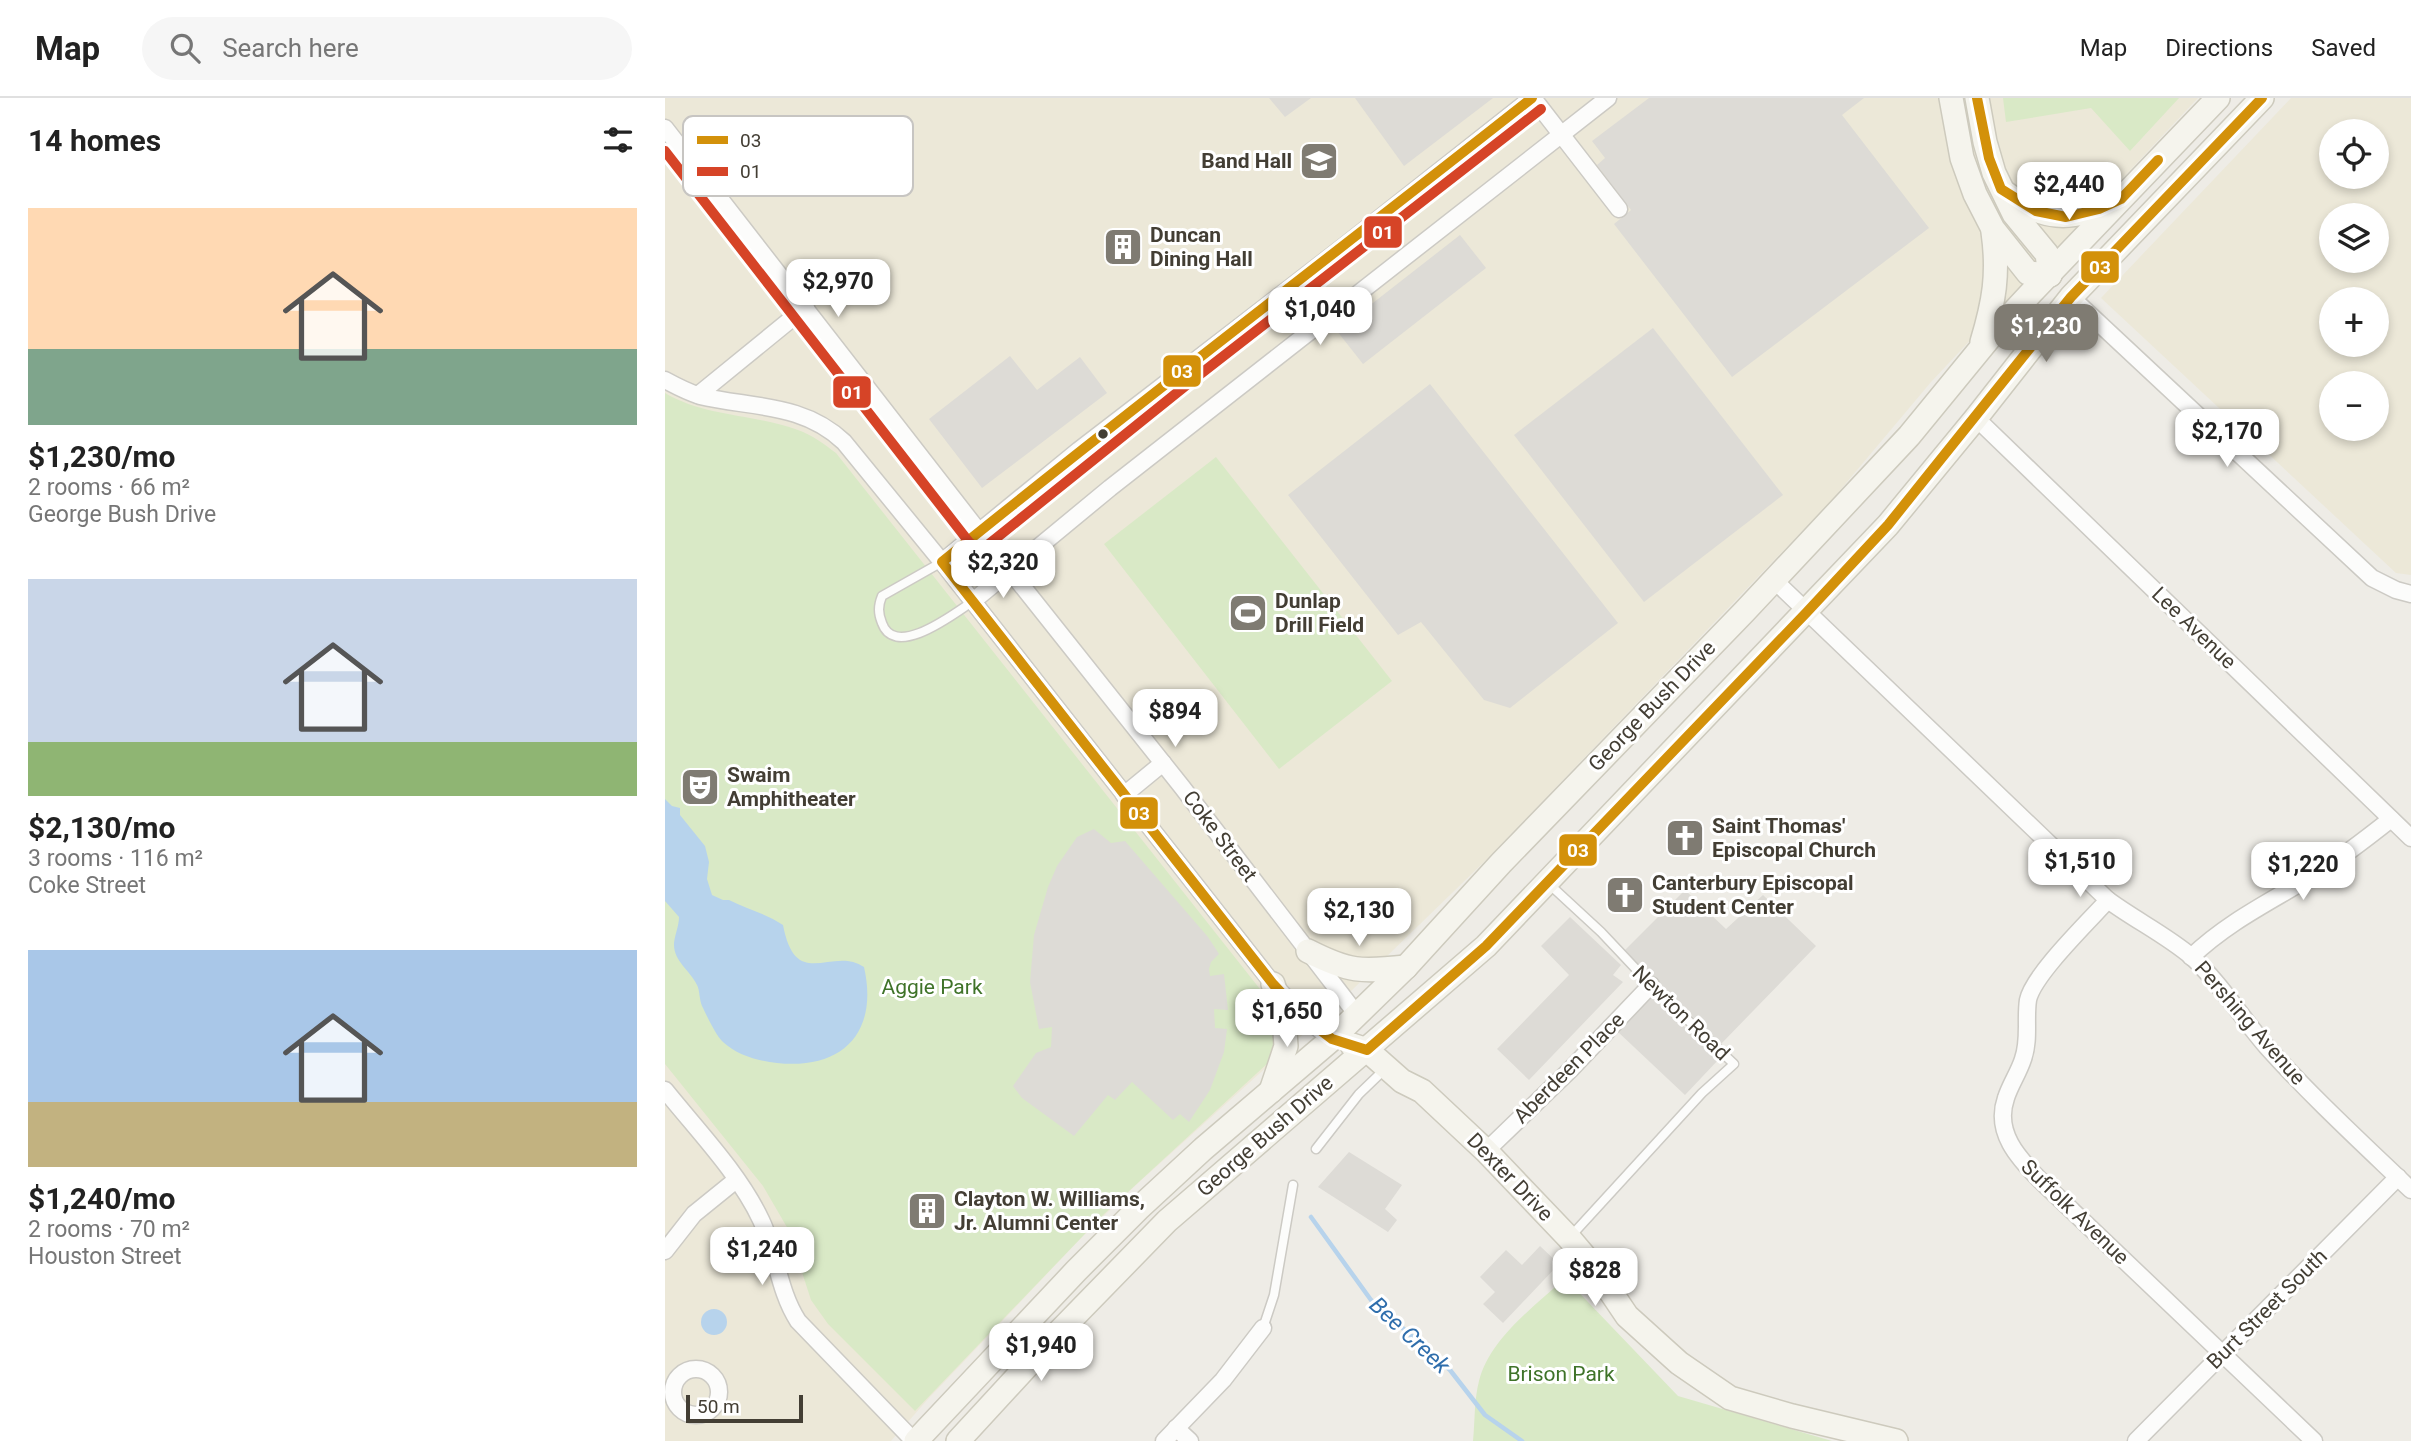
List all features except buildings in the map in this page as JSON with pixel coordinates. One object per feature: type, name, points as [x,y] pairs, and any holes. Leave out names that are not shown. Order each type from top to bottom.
[{"type":"main road","points":[[1951,98],[1962,158],[1979,204],[1993,229],[2028,273],[2050,275]]},
{"type":"main road","points":[[1977,98],[1989,158],[2001,189],[2021,224],[2047,254],[2050,275],[2071,297]]},
{"type":"main road","name":"George Bush Drive","points":[[915,1441],[1138,1209],[1332,1039],[1406,967],[1500,863],[1774,580],[1909,436],[1979,352],[2218,98]]},
{"type":"main road","name":"George Bush Drive","points":[[958,1441],[1167,1221],[1486,947],[1888,526],[2071,297],[2262,98]]},
{"type":"main road","points":[[2001,189],[2025,206],[2060,217],[2089,213],[2121,199]]},
{"type":"main road","points":[[1979,352],[1996,286],[1997,261],[1993,229]]},
{"type":"main road","points":[[1308,951],[1336,965],[1366,971],[1406,967]]},
{"type":"main road","points":[[1270,1093],[1286,1046],[1284,1018],[1273,984]]},
{"type":"main road","points":[[1357,1016],[1367,1050]]},
{"type":"main road","points":[[1332,1039],[1367,1050]]},
{"type":"main road","name":"Dexter Drive","points":[[1367,1050],[1402,1081],[1422,1091],[1486,1151],[1569,1238],[1596,1270],[1627,1316],[1679,1363],[1730,1398],[1896,1441]]},
{"type":"street","points":[[942,562],[1079,450],[1532,98],[1619,209]]},
{"type":"street","points":[[972,601],[1110,488],[1608,98]]},
{"type":"street","name":"Coke Street","points":[[665,128],[683,151]]},
{"type":"street","name":"Coke Street","points":[[719,196],[980,533],[1163,763],[1357,1016]]},
{"type":"street","points":[[2071,297],[2372,578],[2411,594]]},
{"type":"street","points":[[698,395],[806,307]]},
{"type":"street","points":[[665,380],[698,395],[789,411],[808,417],[828,429],[858,457],[1273,984],[1307,1020],[1332,1039]]},
{"type":"street","name":"Lee Avenue","points":[[1976,418],[2411,838]]},
{"type":"street","name":"Pershing Avenue","points":[[1774,580],[2108,900],[2157,931],[2191,957],[2221,987],[2244,1021],[2289,1071],[2411,1190]]},
{"type":"street","points":[[1124,795],[1163,763]]},
{"type":"street","points":[[2191,957],[2247,912],[2350,852],[2391,818]]},
{"type":"street","name":"Suffolk Avenue","points":[[2108,900],[2038,980],[2028,999],[2028,1040],[2024,1058],[2001,1114],[2004,1132],[2018,1158],[2314,1441]]},
{"type":"street","name":"Aberdeen Place","points":[[1486,1151],[1570,1070],[1651,985]]},
{"type":"street","points":[[667,1096],[736,1180],[761,1220],[786,1301],[798,1321],[915,1441]]},
{"type":"street","name":"Burt Street South","points":[[2136,1441],[2397,1177]]},
{"type":"street","points":[[665,1251],[694,1214],[736,1180]]},
{"type":"street","points":[[1164,1441],[1223,1380],[1263,1328]]},
{"type":"street","points":[[1176,1427],[1190,1441]]},
{"type":"lane","points":[[942,562],[882,596],[879,605],[883,627],[891,634],[902,637],[920,635],[972,601]]},
{"type":"lane","name":"Newton Road","points":[[1547,883],[1601,932],[1651,985],[1734,1064],[1702,1093],[1569,1238]]},
{"type":"lane","points":[[1316,1149],[1359,1094],[1387,1067]]},
{"type":"lane","points":[[1263,1328],[1273,1295],[1293,1185]]},
{"type":"shaded area","points":[[665,98],[2198,98],[1931,382],[1831,501],[1485,861],[1350,992],[1083,1236],[891,1441],[665,1441]]},
{"type":"shaded area","points":[[1269,98],[1311,98],[1285,117]]},
{"type":"shaded area","points":[[1355,98],[1493,98],[1404,166]]},
{"type":"shaded area","points":[[1649,98],[1864,98],[1842,115],[1929,228],[1732,377],[1614,224],[1631,210],[1597,165],[1605,158],[1592,141]]},
{"type":"shaded area","points":[[2291,98],[2411,98],[2411,575],[2396,573],[2101,298]]},
{"type":"shaded area","points":[[1460,235],[1486,268],[1363,364],[1337,331]]},
{"type":"shaded area","points":[[1653,328],[1783,495],[1644,602],[1514,435]]},
{"type":"shaded area","points":[[1010,356],[1037,390],[1080,357],[1107,393],[982,488],[929,419]]},
{"type":"shaded area","points":[[1430,384],[1618,623],[1510,708],[1484,700],[1421,622],[1398,635],[1288,495]]},
{"type":"shaded area","points":[[1094,829],[1111,843],[1125,841],[1208,937],[1219,954],[1211,962],[1209,969],[1210,976],[1224,974],[1228,1010],[1214,1009],[1215,1028],[1227,1029],[1224,1052],[1210,1090],[1189,1122],[1180,1114],[1173,1120],[1132,1082],[1115,1100],[1108,1095],[1074,1136],[1022,1098],[1013,1086],[1036,1053],[1051,1047],[1052,1027],[1039,1029],[1030,982],[1034,935],[1048,887],[1057,866],[1077,837]]},
{"type":"shaded area","points":[[1685,890],[1726,929],[1763,895],[1816,946],[1721,1044],[1624,951]]},
{"type":"shaded area","points":[[1570,917],[1621,965],[1613,975],[1623,982],[1529,1080],[1497,1049],[1569,975],[1541,946]]},
{"type":"shaded area","points":[[1650,995],[1719,1059],[1685,1095],[1617,1031]]},
{"type":"shaded area","points":[[1349,1152],[1402,1185],[1385,1209],[1397,1220],[1388,1232],[1318,1187]]},
{"type":"shaded area","points":[[1540,1246],[1559,1264],[1503,1323],[1483,1304],[1495,1292],[1480,1277],[1506,1250],[1522,1265]]},
{"type":"green space","points":[[2003,98],[2179,98],[2130,151],[2091,108],[2006,122]]},
{"type":"green space","name":"Aggie Park","points":[[665,393],[697,407],[798,430],[836,453],[1275,1008],[1281,1051],[1103,1215],[915,1411],[828,1324],[811,1300],[788,1229],[763,1186],[665,1064]]},
{"type":"green space","name":"Dunlap Drill Field","points":[[1216,457],[1392,681],[1279,769],[1104,544]]},
{"type":"green space","name":"Brison Park","points":[[1565,1278],[1678,1396],[1832,1441],[1473,1441],[1477,1388],[1485,1365],[1514,1324]]},
{"type":"water","points":[[665,799],[672,806],[680,808],[680,815],[705,846],[709,862],[707,879],[712,895],[783,925],[789,945],[797,957],[806,962],[852,962],[864,967],[866,1011],[851,1042],[837,1053],[800,1064],[770,1062],[748,1057],[723,1042],[717,1035],[702,1006],[697,985],[674,949],[679,917],[665,901]]},
{"type":"water","points":[[714,1309],[723,1313],[727,1322],[723,1331],[714,1335],[705,1331],[701,1322],[705,1313]]},
{"type":"waterway","name":"Bee Creek","points":[[1311,1217],[1371,1300],[1450,1370],[1485,1415],[1522,1441]]},
{"type":"transit line","name":"03","points":[[1532,98],[942,562],[1273,984],[1307,1020],[1332,1039],[1367,1050],[1486,946],[1806,613],[1888,525],[2071,297],[2262,98]]},
{"type":"transit line","name":"03","points":[[1977,98],[1989,158],[2001,189],[2036,211],[2066,217],[2099,209],[2121,199],[2158,160]]},
{"type":"transit line","name":"01","points":[[700,196],[969,542],[981,547],[989,544],[1194,379],[1541,109]]},
{"type":"transit line","name":"01","points":[[665,151],[683,174]]},
{"type":"place","name":"Band Hall","points":[[1319,161]]},
{"type":"place","name":"Duncan Dining Hall","points":[[1123,247]]},
{"type":"place","name":"Dunlap Drill Field","points":[[1248,613]]},
{"type":"place","name":"Swaim Amphitheater","points":[[700,787]]},
{"type":"place","name":"Saint Thomas' Episcopal Church","points":[[1685,838]]},
{"type":"place","name":"Canterbury Episcopal Student Center","points":[[1625,895]]},
{"type":"place","name":"Clayton W. Williams, Jr. Alumni Center","points":[[927,1211]]}]
